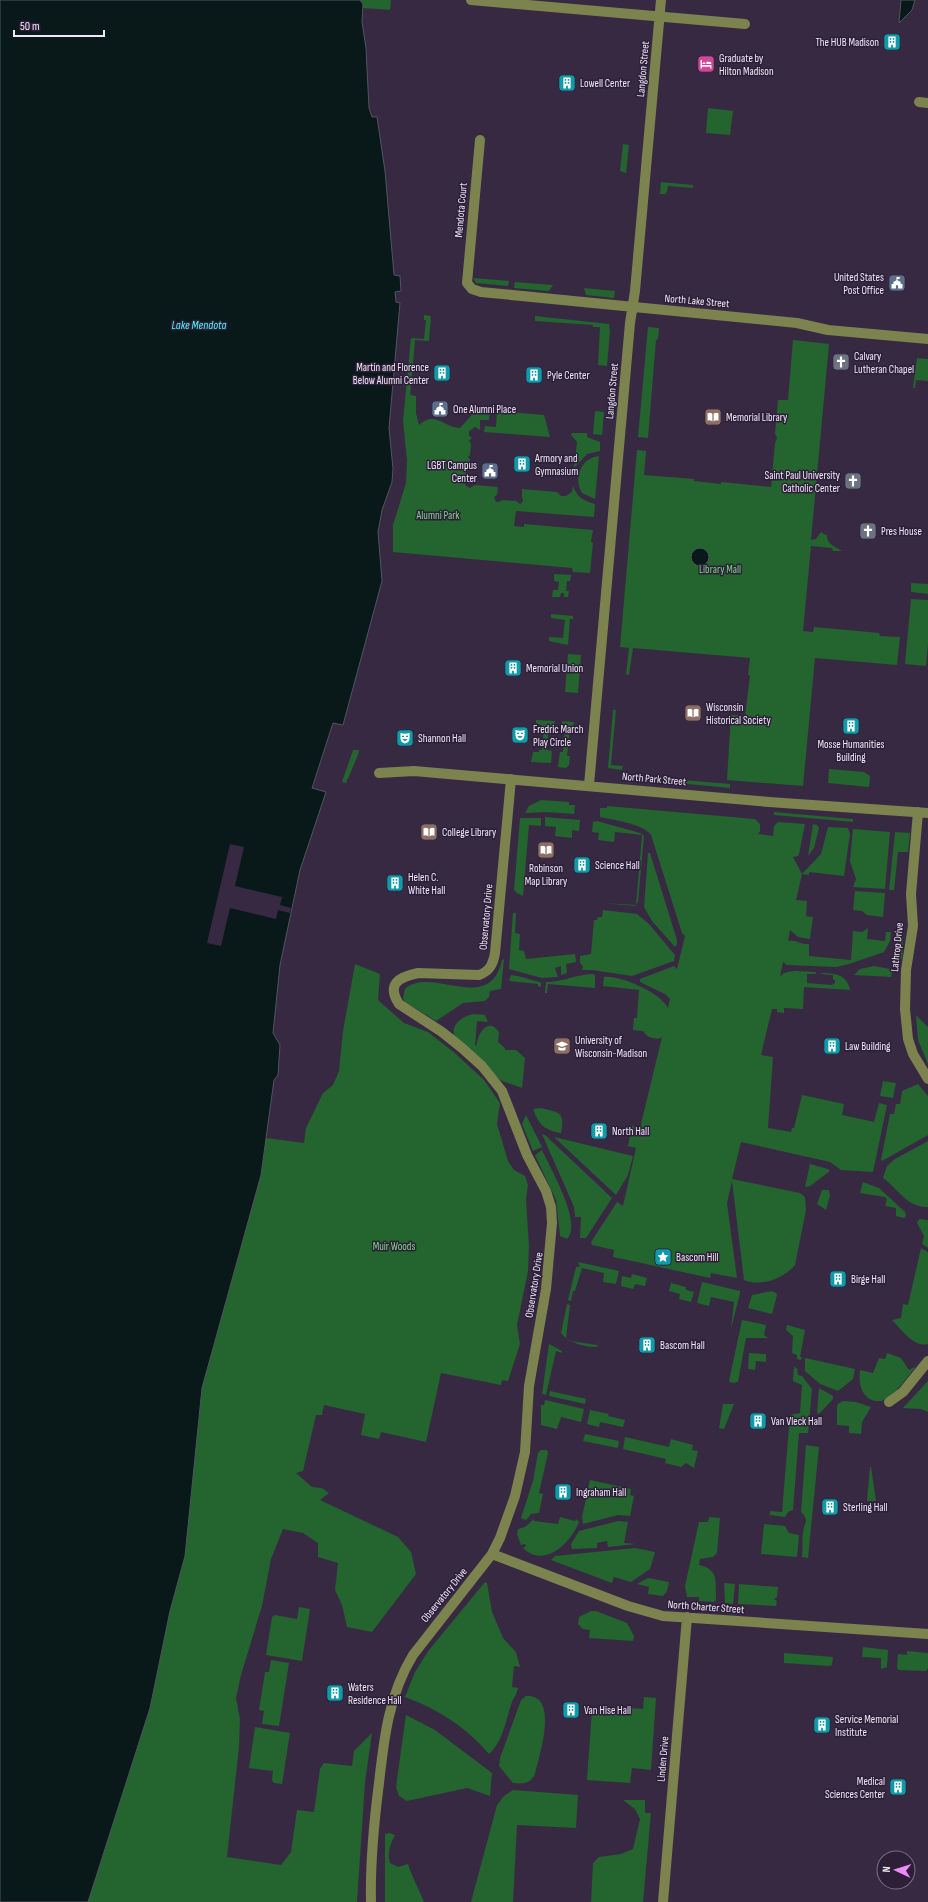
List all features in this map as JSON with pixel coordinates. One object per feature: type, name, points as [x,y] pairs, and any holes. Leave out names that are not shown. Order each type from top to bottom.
[{"type":"street","points":[[471,0],[745,24]]},
{"type":"street","name":"Langdon Street","points":[[589,785],[630,324],[661,0]]},
{"type":"street","name":"Mendota Court","points":[[466,283],[480,140]]},
{"type":"street","name":"North Lake Street","points":[[466,283],[472,289],[482,292],[797,323],[828,330],[928,339]]},
{"type":"street","name":"North Park Street","points":[[379,773],[404,770],[589,785],[769,802],[923,813]]},
{"type":"street","name":"Observatory Drive","points":[[371,1902],[374,1828],[378,1789],[389,1714],[396,1687],[404,1669],[421,1643],[492,1554],[500,1538],[515,1496],[525,1452],[529,1386],[550,1260],[552,1223],[551,1207],[546,1191],[527,1155],[502,1091],[482,1066],[462,1048],[442,1032],[399,1004],[394,997],[393,991],[397,982],[408,975],[418,973],[479,975],[485,973],[491,966],[495,953],[511,779]]},
{"type":"street","name":"Lathrop Drive","points":[[923,813],[911,894],[913,926],[906,970],[905,1009],[908,1039],[913,1054],[928,1079]]},
{"type":"street","points":[[890,1402],[903,1392],[928,1361]]},
{"type":"street","name":"North Charter Street","points":[[492,1554],[647,1612],[663,1616],[928,1634]]},
{"type":"street","name":"Linden Drive","points":[[663,1902],[687,1617]]},
{"type":"green space","points":[[360,0],[391,0],[390,10],[363,8],[363,4]]},
{"type":"green space","points":[[708,108],[733,111],[730,135],[706,133]]},
{"type":"green space","points":[[623,144],[629,145],[626,173],[620,171]]},
{"type":"green space","points":[[661,182],[693,185],[693,188],[668,186],[665,194],[660,194]]},
{"type":"green space","points":[[473,278],[509,281],[508,286],[476,283]]},
{"type":"green space","points":[[515,282],[553,285],[549,291],[514,288]]},
{"type":"green space","points":[[584,288],[615,291],[614,298],[586,295]]},
{"type":"green space","name":"Alumni Park","points":[[424,315],[431,316],[429,341],[415,340],[410,395],[416,396],[416,413],[419,425],[430,419],[435,419],[460,428],[479,407],[490,409],[489,420],[480,420],[480,430],[475,427],[469,431],[469,435],[472,438],[469,441],[471,444],[470,455],[468,457],[470,459],[466,473],[468,476],[464,481],[466,486],[470,488],[475,485],[498,487],[497,495],[494,497],[496,502],[502,500],[516,501],[520,504],[523,501],[522,489],[557,492],[561,496],[566,496],[572,492],[573,485],[576,493],[581,498],[595,504],[594,517],[516,511],[514,526],[524,527],[524,524],[593,530],[590,573],[573,572],[572,568],[393,552],[393,525],[406,483],[407,460],[403,421],[411,338],[424,339],[426,320],[424,320]]},
{"type":"green space","points":[[535,316],[609,324],[610,331],[607,366],[598,365],[600,327],[593,327],[593,325],[535,321]]},
{"type":"green space","points":[[648,327],[659,328],[658,339],[656,340],[648,438],[638,437]]},
{"type":"green space","name":"Library Mall","points":[[793,340],[829,344],[811,540],[816,539],[820,533],[823,532],[823,534],[827,535],[828,541],[834,547],[842,551],[833,551],[832,548],[811,546],[803,631],[813,632],[814,627],[879,633],[880,636],[900,637],[897,665],[815,658],[803,786],[727,780],[731,715],[745,716],[750,676],[748,675],[750,658],[633,648],[629,675],[626,674],[629,648],[620,647],[637,450],[646,451],[644,475],[694,479],[694,481],[721,484],[721,482],[771,487],[775,443],[777,438],[775,434],[778,400],[788,400]]},
{"type":"green space","points":[[917,358],[928,359],[928,381],[916,380],[915,388],[913,388]]},
{"type":"green space","points":[[497,411],[544,415],[550,437],[484,432],[485,426],[496,427]]},
{"type":"green space","points":[[595,411],[604,412],[602,435],[593,434]]},
{"type":"green space","points":[[572,433],[587,433],[587,437],[600,442],[600,451],[587,454],[574,468],[577,442],[571,435]]},
{"type":"green space","points":[[599,456],[595,499],[582,493],[578,481],[580,470],[583,465],[587,461]]},
{"type":"green space","points":[[554,574],[571,575],[570,581],[567,581],[566,591],[569,591],[568,597],[564,597],[564,593],[561,593],[560,597],[552,597],[553,590],[558,590],[559,582],[554,581]]},
{"type":"green space","points":[[911,583],[928,584],[928,594],[911,592]]},
{"type":"green space","points":[[911,599],[928,600],[928,643],[926,666],[905,664]]},
{"type":"green space","points":[[551,614],[573,616],[573,619],[570,619],[568,645],[549,641],[549,637],[563,638],[565,620],[551,618]]},
{"type":"green space","points":[[568,654],[581,655],[578,693],[565,692]]},
{"type":"green space","points":[[613,710],[616,710],[611,765],[623,766],[622,770],[608,768]]},
{"type":"green space","points":[[536,720],[555,721],[554,726],[549,726],[547,750],[552,751],[551,763],[531,762],[533,752],[539,752],[539,750],[542,750],[544,727],[536,724]]},
{"type":"green space","points":[[562,721],[574,722],[573,729],[570,729],[567,756],[570,756],[569,765],[566,768],[558,767],[560,752],[563,752],[565,728],[562,727]]},
{"type":"green space","points":[[353,750],[359,750],[358,755],[346,783],[342,782]]},
{"type":"green space","points":[[829,769],[864,772],[870,776],[869,787],[828,783]]},
{"type":"green space","points":[[636,776],[730,784],[730,788],[636,779]]},
{"type":"green space","points":[[541,800],[569,802],[569,805],[575,805],[574,814],[547,812],[525,813],[529,806]]},
{"type":"green space","name":"Bascom Hill","points":[[607,806],[755,819],[760,824],[760,831],[758,834],[773,836],[774,826],[778,822],[805,824],[799,854],[798,856],[793,857],[802,874],[796,900],[807,901],[806,916],[813,917],[810,939],[798,937],[790,930],[788,941],[809,944],[809,956],[851,960],[853,931],[862,932],[868,928],[867,939],[885,941],[886,932],[891,932],[890,941],[884,952],[849,964],[836,967],[787,965],[783,962],[780,976],[792,971],[816,972],[816,974],[807,974],[807,983],[832,985],[835,983],[835,980],[833,980],[833,975],[821,974],[831,973],[843,978],[850,990],[804,987],[803,1009],[784,1008],[784,1013],[777,1012],[777,1009],[772,1009],[761,1055],[773,1057],[768,1128],[791,1132],[792,1128],[794,1128],[802,1095],[844,1104],[842,1115],[874,1122],[879,1103],[887,1105],[873,1172],[841,1170],[830,1162],[741,1142],[732,1179],[800,1193],[805,1197],[806,1210],[795,1265],[778,1278],[757,1283],[744,1280],[732,1181],[727,1203],[737,1278],[711,1273],[710,1278],[613,1257],[614,1250],[592,1245],[591,1242],[617,1202],[623,1206],[636,1148],[628,1146],[632,1126],[640,1128],[662,1037],[658,1039],[653,1038],[648,1036],[643,1031],[633,1030],[634,1018],[637,1018],[639,990],[603,986],[604,977],[620,979],[639,986],[664,1002],[668,1008],[670,999],[665,994],[640,982],[640,979],[674,966],[677,969],[685,936],[682,933],[651,835],[647,831],[635,825],[600,817],[600,808],[607,808]]},
{"type":"green space","points":[[774,812],[853,819],[853,822],[774,815]]},
{"type":"green space","points":[[545,817],[580,820],[579,831],[572,830],[572,838],[555,836],[556,827],[545,826]]},
{"type":"green space","points":[[520,818],[541,818],[541,826],[529,825],[523,896],[514,890]]},
{"type":"green space","points":[[597,821],[640,833],[644,836],[638,902],[636,905],[642,835],[615,832],[614,842],[598,840],[599,833],[592,832],[593,822]]},
{"type":"green space","points":[[813,824],[817,825],[819,828],[814,848],[808,856]]},
{"type":"green space","points":[[828,827],[848,828],[850,834],[844,876],[809,872],[809,875],[802,874],[821,854]]},
{"type":"green space","points":[[853,829],[890,832],[885,889],[853,887],[856,879],[850,861]]},
{"type":"green space","points":[[895,832],[910,833],[908,852],[898,852],[894,890],[889,890]]},
{"type":"green space","points":[[648,853],[650,853],[677,940],[675,947],[652,921],[644,907]]},
{"type":"green space","points":[[855,891],[885,893],[883,917],[867,915],[862,911],[853,910]]},
{"type":"green space","points":[[603,903],[636,905],[635,906]]},
{"type":"green space","points":[[603,910],[637,914],[649,924],[675,955],[674,961],[632,976],[582,970],[583,966],[580,963],[580,956],[591,954],[594,920],[597,920],[598,917],[602,917]]},
{"type":"green space","points":[[513,913],[516,913],[515,933],[520,934],[519,950],[524,951],[526,959],[575,954],[576,962],[566,964],[567,973],[561,975],[561,966],[555,968],[558,977],[542,978],[509,969]]},
{"type":"green space","points":[[895,932],[901,933],[903,939],[902,959],[893,956]]},
{"type":"green space","points":[[504,959],[501,989],[490,991],[489,997],[485,1001],[463,1003],[436,1021],[405,1002],[403,998],[405,989],[416,983],[429,982],[473,987],[485,985],[495,976],[502,960]]},
{"type":"green space","name":"Muir Woods","points":[[355,964],[380,974],[378,1000],[404,1023],[428,1032],[456,1054],[484,1080],[500,1103],[497,1124],[508,1161],[514,1170],[525,1176],[528,1185],[526,1199],[529,1247],[528,1271],[517,1325],[520,1344],[508,1381],[502,1380],[501,1385],[441,1373],[426,1442],[381,1432],[379,1439],[361,1435],[365,1414],[324,1405],[322,1415],[316,1415],[303,1471],[296,1473],[312,1487],[322,1488],[329,1493],[320,1500],[398,1537],[411,1552],[416,1574],[372,1632],[347,1627],[342,1605],[335,1590],[338,1563],[318,1557],[318,1543],[303,1533],[283,1529],[271,1559],[262,1606],[241,1675],[236,1698],[240,1719],[239,1747],[227,1857],[281,1865],[291,1852],[297,1810],[314,1812],[320,1769],[324,1763],[352,1766],[354,1751],[372,1733],[365,1782],[357,1902],[88,1902],[150,1708],[170,1611],[185,1556],[202,1388],[261,1175],[266,1138],[304,1143],[306,1128],[323,1093],[333,1085],[339,1071],[343,1031]]},
{"type":"green space","points":[[874,966],[890,969],[892,972],[891,977],[854,975],[860,969]]},
{"type":"green space","points":[[594,974],[595,988],[548,984],[547,993],[545,993],[546,982]]},
{"type":"green space","points":[[511,975],[539,982],[541,983],[541,987],[538,986],[538,984],[509,981]]},
{"type":"green space","points":[[473,1014],[485,1015],[488,1022],[477,1021],[475,1046],[482,1031],[488,1026],[491,1026],[499,1032],[498,1042],[505,1048],[505,1050],[516,1050],[525,1058],[522,1088],[500,1080],[454,1036],[454,1028],[456,1024],[465,1017]]},
{"type":"green space","points":[[916,1015],[928,1027],[928,1064],[918,1040]]},
{"type":"green space","points":[[883,1081],[896,1083],[893,1098],[880,1096]]},
{"type":"green space","points":[[918,1084],[928,1096],[928,1135],[882,1161],[890,1114],[894,1114],[896,1104],[900,1104],[902,1091]]},
{"type":"green space","points":[[541,1108],[560,1114],[562,1121],[561,1133],[550,1130],[540,1123],[533,1109]]},
{"type":"green space","points":[[526,1115],[542,1147],[533,1151],[522,1124]]},
{"type":"green space","points":[[542,1134],[545,1135],[612,1198],[586,1238],[580,1238],[581,1217],[575,1217],[574,1207]]},
{"type":"green space","points":[[554,1137],[633,1156],[628,1175],[616,1195]]},
{"type":"green space","points":[[928,1141],[928,1207],[909,1201],[883,1178],[887,1166],[895,1159]]},
{"type":"green space","points":[[542,1150],[564,1195],[568,1209],[571,1221],[571,1231],[567,1239],[560,1236],[556,1200],[535,1155]]},
{"type":"green space","points":[[810,1164],[828,1169],[830,1171],[810,1186],[805,1187]]},
{"type":"green space","points":[[863,1182],[879,1188],[905,1212],[906,1216],[904,1218],[896,1216],[896,1208],[885,1206],[887,1199],[885,1197],[860,1193]]},
{"type":"green space","points":[[822,1190],[829,1190],[830,1195],[826,1210],[817,1204]]},
{"type":"green space","points":[[919,1219],[928,1220],[928,1248],[922,1244],[924,1236],[917,1223]]},
{"type":"green space","points":[[921,1248],[928,1252],[928,1344],[913,1341],[892,1320],[901,1318],[903,1304],[908,1305]]},
{"type":"green space","points":[[578,1262],[619,1271],[616,1284],[603,1282],[604,1273],[582,1268],[575,1291],[573,1291],[571,1301],[568,1300],[576,1267],[580,1267]]},
{"type":"green space","points":[[632,1274],[647,1278],[645,1286],[635,1284],[633,1289],[621,1286],[622,1276],[631,1278]]},
{"type":"green space","points":[[702,1282],[740,1291],[731,1329],[734,1302],[711,1297],[709,1306],[697,1303]]},
{"type":"green space","points":[[671,1283],[686,1287],[686,1290],[694,1292],[691,1302],[679,1299],[680,1294],[669,1291]]},
{"type":"green space","points":[[771,1291],[777,1295],[772,1314],[748,1308],[752,1295]]},
{"type":"green space","points":[[567,1304],[570,1305],[566,1338],[561,1333]]},
{"type":"green space","points":[[742,1320],[766,1325],[764,1335],[768,1338],[746,1338],[738,1382],[732,1383],[729,1381]]},
{"type":"green space","points":[[787,1325],[805,1330],[800,1357],[802,1357],[801,1360],[797,1359],[797,1355],[792,1353],[793,1336],[786,1330]]},
{"type":"green space","points":[[599,1340],[597,1347],[577,1344],[571,1341],[597,1345]]},
{"type":"green space","points":[[549,1344],[562,1351],[562,1353],[556,1351],[546,1395],[542,1394]]},
{"type":"green space","points":[[749,1353],[766,1354],[766,1362],[756,1361],[755,1370],[748,1369]]},
{"type":"green space","points":[[887,1353],[901,1358],[909,1370],[915,1368],[897,1390],[882,1401],[876,1401],[870,1399],[863,1392],[860,1382],[860,1370],[873,1373],[879,1358],[885,1359]]},
{"type":"green space","points":[[805,1358],[855,1369],[853,1379],[838,1391],[820,1384],[805,1371]]},
{"type":"green space","points":[[794,1366],[797,1369],[798,1375],[802,1376],[812,1389],[808,1433],[799,1433],[793,1510],[788,1512],[785,1517],[770,1515],[770,1511],[782,1512],[790,1415],[800,1413],[802,1385],[793,1381]]},
{"type":"green space","points":[[928,1381],[928,1412],[921,1409],[903,1408]]},
{"type":"green space","points":[[819,1388],[833,1396],[833,1399],[819,1414],[817,1413]]},
{"type":"green space","points":[[550,1391],[586,1399],[585,1404],[549,1396]]},
{"type":"green space","points":[[545,1400],[584,1409],[581,1422],[561,1417],[557,1429],[541,1425],[541,1405],[544,1405]]},
{"type":"green space","points":[[843,1401],[856,1402],[871,1407],[862,1422],[861,1434],[849,1433],[849,1426],[837,1425],[837,1407],[838,1404]]},
{"type":"green space","points":[[723,1404],[734,1404],[724,1429],[719,1428]]},
{"type":"green space","points":[[590,1410],[609,1414],[608,1416],[625,1420],[623,1427],[600,1422],[599,1427],[587,1424]]},
{"type":"green space","points":[[585,1434],[619,1441],[618,1448],[583,1441]]},
{"type":"green space","points":[[625,1437],[669,1447],[671,1439],[693,1445],[692,1450],[698,1451],[694,1468],[686,1463],[681,1467],[665,1463],[666,1459],[623,1449]]},
{"type":"green space","points":[[806,1445],[819,1447],[808,1558],[802,1557],[803,1535],[806,1519],[801,1512]]},
{"type":"green space","points":[[541,1450],[547,1450],[548,1453],[539,1493],[543,1494],[539,1513],[531,1514],[526,1520],[521,1518],[533,1481],[538,1453]]},
{"type":"green space","points":[[871,1467],[876,1501],[867,1501]]},
{"type":"green space","points":[[590,1480],[631,1489],[630,1495],[634,1496],[630,1516],[618,1515],[583,1524],[582,1517]]},
{"type":"green space","points":[[560,1517],[575,1521],[576,1519],[579,1522],[570,1538],[556,1551],[548,1555],[539,1556],[531,1554],[523,1548],[526,1546],[525,1544],[521,1545],[517,1534],[518,1529],[525,1527],[534,1519],[534,1521],[558,1524]]},
{"type":"green space","points":[[709,1517],[720,1518],[717,1553],[713,1557],[700,1559],[699,1565],[710,1570],[715,1578],[716,1600],[714,1602],[699,1601],[699,1597],[687,1597],[685,1586],[699,1522],[708,1522]]},
{"type":"green space","points":[[618,1521],[628,1522],[624,1543],[636,1544],[608,1547],[607,1541],[597,1543],[597,1548],[572,1549],[571,1544],[579,1531]]},
{"type":"green space","points":[[764,1524],[785,1526],[789,1533],[799,1535],[797,1557],[761,1554]]},
{"type":"green space","points":[[635,1548],[655,1552],[650,1569],[631,1582],[614,1577],[612,1583],[551,1560],[555,1556]]},
{"type":"green space","points":[[648,1578],[669,1582],[667,1591],[663,1596],[648,1594],[649,1587],[637,1584]]},
{"type":"green space","points":[[485,1582],[487,1583],[492,1612],[503,1638],[516,1652],[520,1667],[514,1666],[512,1687],[518,1688],[518,1690],[512,1702],[504,1730],[498,1743],[489,1754],[471,1735],[451,1720],[429,1707],[405,1697],[415,1672],[429,1650]]},
{"type":"green space","points":[[724,1583],[735,1584],[733,1604],[725,1603]]},
{"type":"green space","points":[[739,1584],[778,1587],[777,1597],[774,1599],[777,1601],[776,1606],[738,1604]]},
{"type":"green space","points":[[299,1607],[310,1609],[302,1661],[266,1655],[272,1617],[275,1615],[297,1619]]},
{"type":"green space","points":[[591,1611],[596,1611],[627,1623],[634,1636],[633,1641],[589,1638],[590,1630],[583,1629],[578,1624],[579,1617]]},
{"type":"green space","points":[[863,1647],[888,1650],[887,1667],[881,1669],[881,1658],[862,1657]]},
{"type":"green space","points":[[907,1651],[928,1653],[928,1668],[926,1671],[899,1670],[897,1668],[898,1654],[907,1655]]},
{"type":"green space","points":[[784,1653],[833,1657],[832,1665],[784,1663]]},
{"type":"green space","points":[[271,1660],[289,1663],[279,1726],[262,1724],[264,1711],[259,1710],[265,1672],[269,1672]]},
{"type":"green space","points":[[526,1696],[536,1698],[542,1705],[545,1715],[545,1728],[535,1774],[531,1780],[526,1783],[513,1783],[499,1766],[500,1758],[521,1700]]},
{"type":"green space","points":[[644,1697],[656,1698],[651,1770],[632,1768],[630,1783],[587,1780],[592,1709],[611,1711],[612,1707],[643,1709]]},
{"type":"green space","points":[[406,1715],[435,1730],[492,1773],[490,1796],[467,1788],[407,1801],[399,1796],[396,1787]]},
{"type":"green space","points":[[255,1727],[290,1733],[282,1784],[274,1783],[272,1780],[273,1771],[249,1768]]},
{"type":"green space","points":[[513,1790],[578,1795],[576,1828],[517,1825],[513,1902],[471,1902],[497,1805],[504,1796]]},
{"type":"green space","points":[[623,1800],[645,1800],[645,1813],[651,1813],[643,1902],[591,1902],[593,1863],[599,1857],[621,1854],[633,1849],[640,1819],[635,1809]]},
{"type":"green space","points":[[389,1833],[395,1835],[390,1849],[390,1863],[398,1867],[408,1864],[424,1902],[385,1902],[385,1834]]},
{"type":"water","name":"Lake Mendota","points":[[0,0],[360,0],[363,4],[362,22],[366,48],[369,108],[372,117],[377,117],[385,171],[394,275],[400,276],[401,291],[395,292],[396,302],[400,303],[389,428],[393,469],[392,482],[382,510],[378,532],[382,581],[343,725],[333,723],[312,788],[326,792],[300,870],[280,965],[273,1033],[280,1045],[278,1075],[274,1080],[261,1175],[202,1388],[185,1556],[170,1611],[150,1708],[88,1902],[0,1902]]},
{"type":"water","points":[[901,0],[915,0],[912,10],[899,23]]},
{"type":"water","points":[[700,548],[706,551],[709,557],[706,563],[700,566],[694,563],[691,557],[694,551]]},
{"type":"pier","points":[[230,844],[244,847],[235,886],[282,897],[280,905],[291,908],[290,913],[278,910],[276,919],[230,908],[221,946],[207,943]]},
{"type":"place","name":"The HUB Madison","points":[[892,42]]},
{"type":"place","name":"Graduate by Hilton Madison","points":[[706,64]]},
{"type":"place","name":"Lowell Center","points":[[567,83]]},
{"type":"place","name":"United States Post Office","points":[[897,283]]},
{"type":"place","name":"Calvary Lutheran Chapel","points":[[841,362]]},
{"type":"place","name":"Martin and Florence Below Alumni Center","points":[[442,373]]},
{"type":"place","name":"Pyle Center","points":[[534,375]]},
{"type":"place","name":"One Alumni Place","points":[[440,409]]},
{"type":"place","name":"Memorial Library","points":[[713,417]]},
{"type":"place","name":"Armory and Gymnasium","points":[[522,464]]},
{"type":"place","name":"LGBT Campus Center","points":[[490,471]]},
{"type":"place","name":"Saint Paul University Catholic Center","points":[[853,481]]},
{"type":"place","name":"Pres House","points":[[868,531]]},
{"type":"place","name":"Memorial Union","points":[[513,668]]},
{"type":"place","name":"Wisconsin Historical Society","points":[[693,713]]},
{"type":"place","name":"Mosse Humanities Building","points":[[851,726]]},
{"type":"place","name":"Fredric March Play Circle","points":[[520,735]]},
{"type":"place","name":"Shannon Hall","points":[[405,738]]},
{"type":"place","name":"College Library","points":[[429,832]]},
{"type":"place","name":"Robinson Map Library","points":[[546,850]]},
{"type":"place","name":"Science Hall","points":[[582,865]]},
{"type":"place","name":"Helen C. White Hall","points":[[395,883]]},
{"type":"place","name":"University of Wisconsin-Madison","points":[[562,1046]]},
{"type":"place","name":"Law Building","points":[[832,1046]]},
{"type":"place","name":"North Hall","points":[[599,1131]]},
{"type":"place","name":"Bascom Hill","points":[[663,1257]]},
{"type":"place","name":"Birge Hall","points":[[838,1279]]},
{"type":"place","name":"Bascom Hall","points":[[647,1345]]},
{"type":"place","name":"Van Vleck Hall","points":[[758,1421]]},
{"type":"place","name":"Ingraham Hall","points":[[563,1492]]},
{"type":"place","name":"Sterling Hall","points":[[830,1507]]},
{"type":"place","name":"Waters Residence Hall","points":[[335,1693]]},
{"type":"place","name":"Van Hise Hall","points":[[571,1710]]},
{"type":"place","name":"Service Memorial Institute","points":[[822,1725]]},
{"type":"place","name":"Medical Sciences Center","points":[[898,1787]]}]
